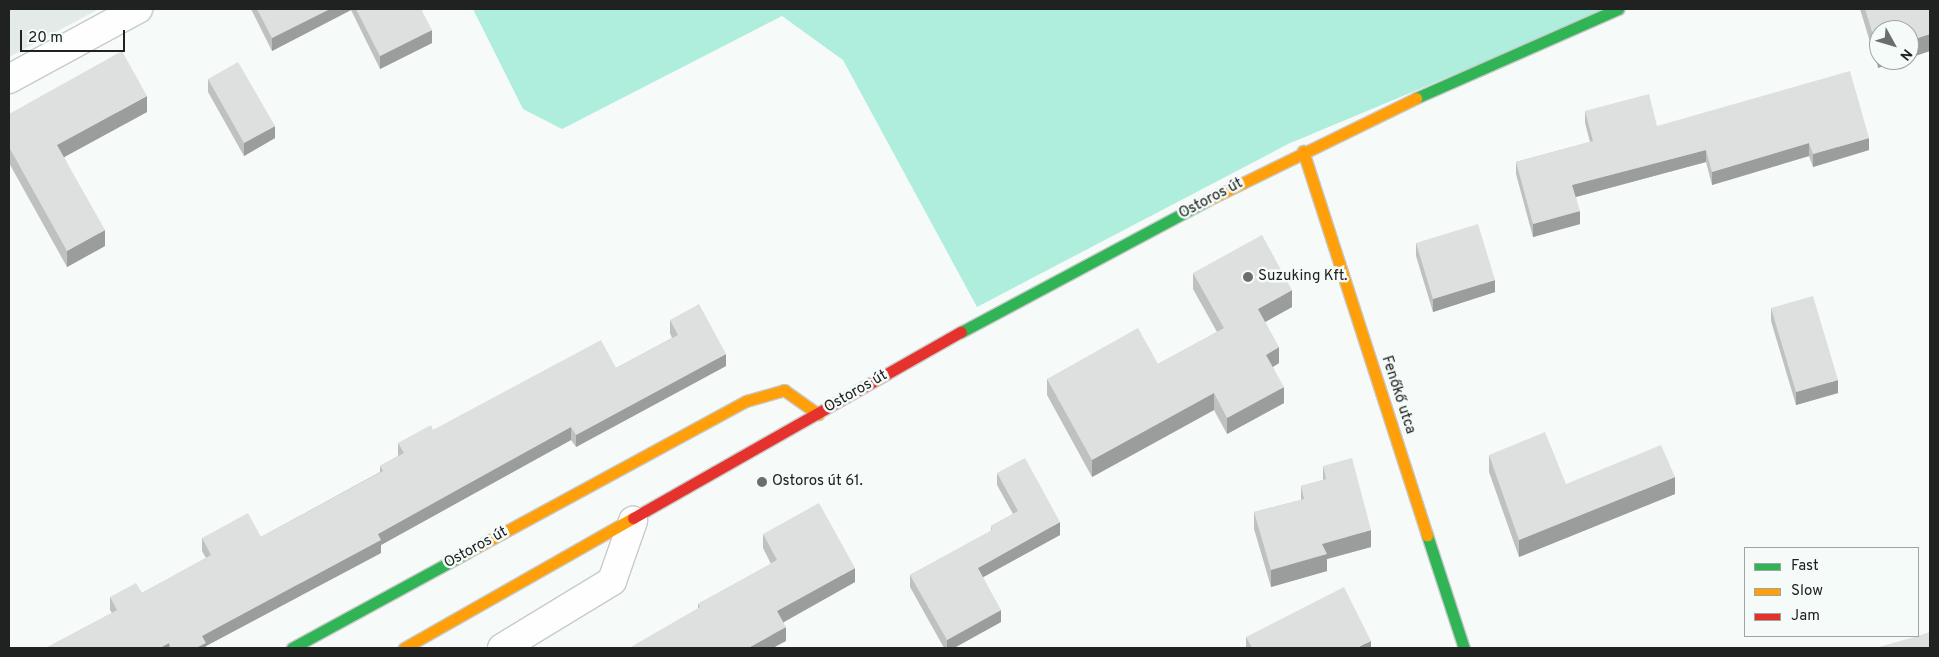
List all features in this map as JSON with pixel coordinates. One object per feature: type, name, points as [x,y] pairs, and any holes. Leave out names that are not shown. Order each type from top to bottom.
[{"type":"main road","name":"Ostoros út","points":[[404,648],[633,521],[969,328],[1303,150],[1494,61],[1618,9]]},
{"type":"main road","name":"Fenőkő utca","points":[[1303,150],[1464,648]]},
{"type":"main road","name":"Ostoros út","points":[[292,648],[746,401],[784,390],[818,414]]},
{"type":"street","points":[[9,79],[138,9]]},
{"type":"street","points":[[502,648],[612,580],[633,521]]},
{"type":"shaded area","points":[[9,9],[99,9],[9,57]]},
{"type":"green space","points":[[473,9],[1611,9],[1288,144],[977,307],[843,60],[782,16],[562,129],[523,109]]},
{"type":"building","points":[[257,9],[330,9],[272,38]]},
{"type":"building","points":[[356,9],[421,9],[432,30],[380,56]]},
{"type":"building","points":[[1865,9],[1930,9],[1930,34],[1919,38],[1919,20],[1869,20],[1869,22]]},
{"type":"building","points":[[122,51],[147,96],[57,145],[105,230],[67,251],[9,147],[9,114]]},
{"type":"building","points":[[238,62],[275,126],[244,143],[208,79]]},
{"type":"building","points":[[1850,71],[1869,138],[1813,154],[1809,143],[1712,172],[1706,150],[1572,185],[1580,211],[1533,224],[1516,162],[1593,141],[1585,111],[1649,94],[1657,126]]},
{"type":"building","points":[[1478,224],[1495,280],[1433,299],[1416,243]]},
{"type":"building","points":[[1262,235],[1292,290],[1258,309],[1279,347],[1266,355],[1284,387],[1227,418],[1214,393],[1092,460],[1047,379],[1138,328],[1158,364],[1224,328],[1193,273]]},
{"type":"building","points":[[1813,296],[1838,380],[1796,392],[1771,308]]},
{"type":"building","points":[[699,304],[726,354],[576,435],[571,427],[464,486],[378,534],[381,540],[202,636],[206,643],[196,648],[171,648],[169,643],[160,648],[46,648],[117,610],[110,597],[136,583],[142,593],[211,555],[202,538],[248,513],[261,537],[383,471],[380,466],[404,453],[398,443],[431,425],[433,430],[601,340],[616,368],[678,335],[670,320]]},
{"type":"building","points":[[1545,432],[1566,484],[1661,445],[1675,477],[1519,540],[1489,455]]},
{"type":"building","points":[[1025,458],[1060,522],[978,568],[1001,610],[947,640],[910,575],[992,530],[991,526],[1018,511],[997,473]]},
{"type":"building","points":[[1352,458],[1371,530],[1322,544],[1327,554],[1271,570],[1254,512],[1304,499],[1301,486],[1326,479],[1323,466]]},
{"type":"building","points":[[819,503],[855,568],[777,611],[786,627],[748,648],[629,648],[700,607],[698,604],[777,560],[763,534]]},
{"type":"building","points":[[1344,587],[1371,641],[1360,646],[1361,648],[1252,648],[1246,637]]},
{"type":"building","points":[[1930,632],[1930,648],[1875,648],[1919,637]]},
{"type":"traffic: fast","points":[[1416,98],[1618,9]]},
{"type":"traffic: fast","points":[[961,332],[1206,201]]},
{"type":"traffic: fast","points":[[1427,535],[1464,648]]},
{"type":"traffic: fast","points":[[292,648],[466,553]]},
{"type":"traffic: slow","points":[[1206,201],[1416,98]]},
{"type":"traffic: slow","points":[[1303,151],[1427,535]]},
{"type":"traffic: slow","points":[[466,553],[746,401],[784,390],[818,414]]},
{"type":"traffic: slow","points":[[404,648],[633,518]]},
{"type":"traffic: jam","points":[[633,518],[961,332]]},
{"type":"place","name":"Suzuking Kft.","points":[[1248,277]]},
{"type":"place","name":"Ostoros út 61.","points":[[762,482]]}]
